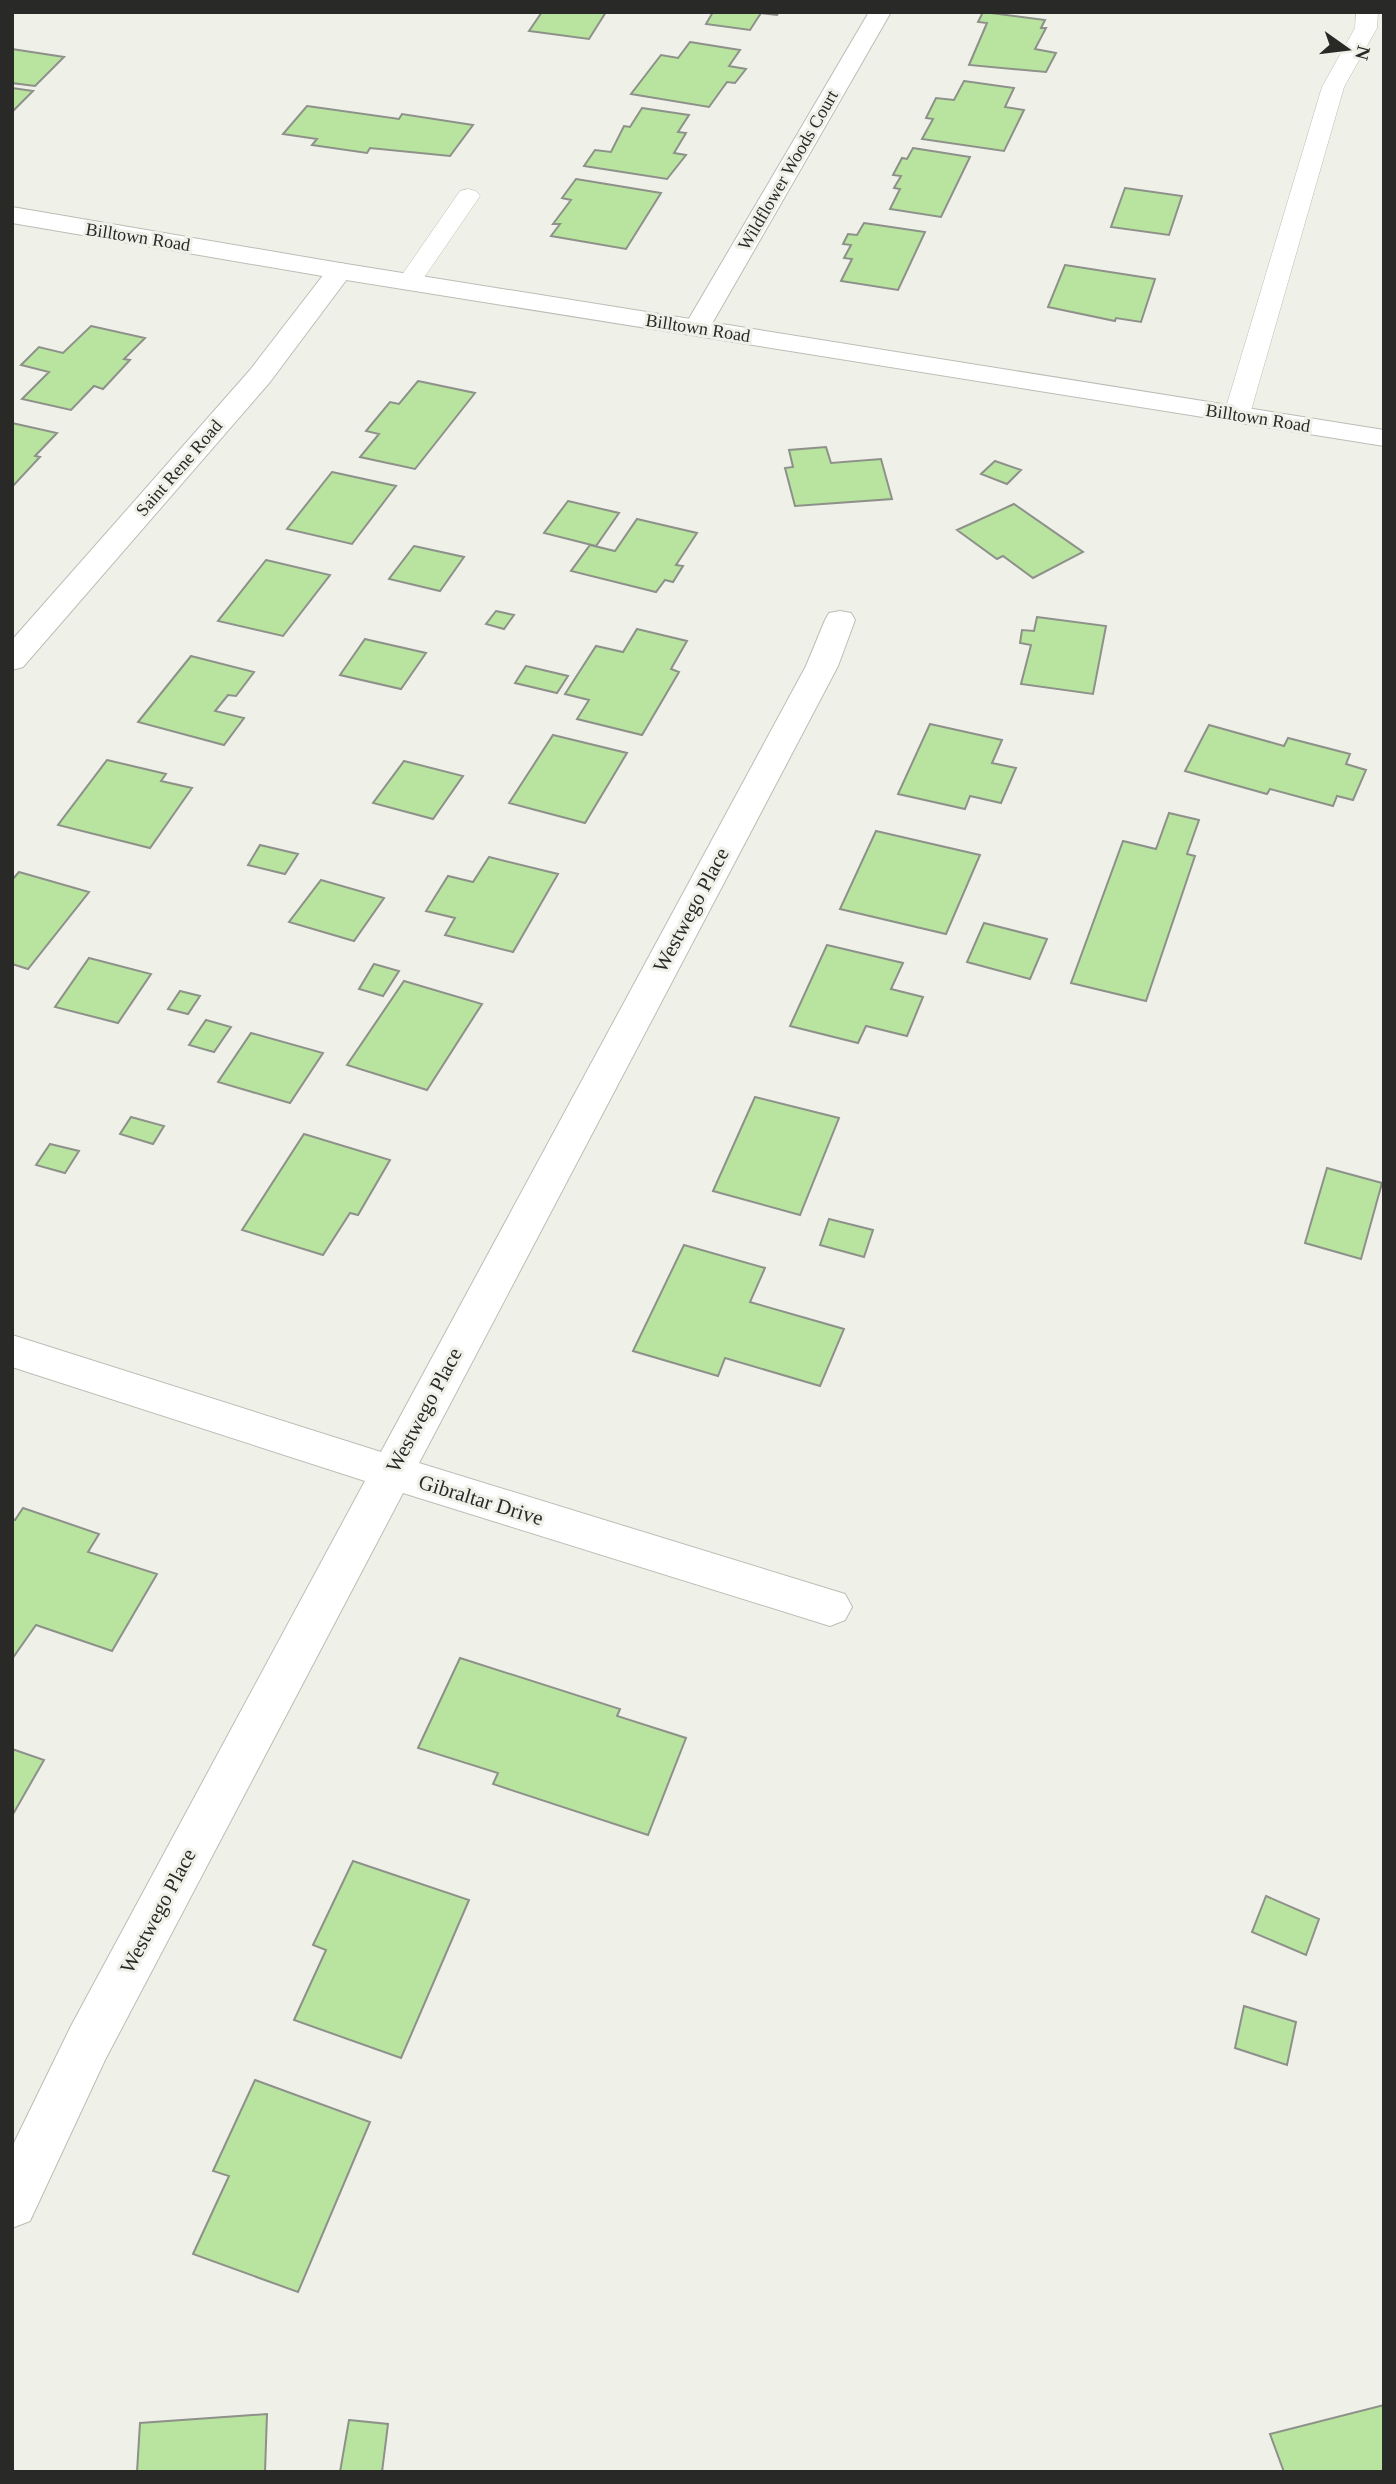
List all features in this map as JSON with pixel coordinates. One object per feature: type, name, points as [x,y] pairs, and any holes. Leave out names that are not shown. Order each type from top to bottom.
[{"type":"street","name":"Wildflower Woods Court","points":[[696,327],[880,12]]},
{"type":"street","name":"Billtown Road","points":[[12,215],[340,271],[1384,438]]},
{"type":"street","name":"Saint Rene Road","points":[[12,660],[260,376],[340,271]]},
{"type":"street","name":"Westwego Place","points":[[12,2203],[88,2043],[822,666],[840,620]]},
{"type":"street","name":"Gibraltar Drive","points":[[12,1351],[391,1472],[831,1607]]},
{"type":"lane","points":[[1237,414],[1333,87],[1366,28],[1367,12]]},
{"type":"lane","points":[[409,282],[468,196]]},
{"type":"building","points":[[542,12],[606,12],[589,39],[529,31]]},
{"type":"building","points":[[713,12],[779,12],[777,15],[761,13],[750,30],[706,24]]},
{"type":"building","points":[[983,12],[1045,20],[1041,28],[1046,28],[1035,49],[1056,53],[1046,72],[969,65],[987,23],[978,22]]},
{"type":"building","points":[[690,42],[740,50],[729,66],[746,69],[735,83],[727,82],[709,107],[631,94],[661,55],[678,58]]},
{"type":"building","points":[[12,49],[64,57],[35,86],[12,83]]},
{"type":"building","points":[[964,81],[1014,88],[1005,107],[1024,110],[1004,151],[922,139],[933,119],[926,118],[936,98],[954,100]]},
{"type":"building","points":[[12,88],[33,91],[12,112]]},
{"type":"building","points":[[307,106],[399,119],[402,114],[473,125],[450,156],[370,148],[367,153],[312,145],[317,139],[283,134]]},
{"type":"building","points":[[642,108],[689,115],[678,132],[686,133],[674,153],[686,155],[667,179],[584,166],[595,150],[611,152],[624,126],[630,127]]},
{"type":"building","points":[[913,148],[970,157],[941,217],[890,209],[900,189],[894,188],[901,176],[893,175],[902,158],[907,159]]},
{"type":"building","points":[[576,179],[661,193],[626,249],[551,236],[560,224],[553,224],[571,200],[562,198]]},
{"type":"building","points":[[1125,188],[1182,196],[1169,235],[1111,227]]},
{"type":"building","points":[[864,223],[925,232],[898,290],[841,281],[852,259],[844,258],[851,245],[843,244],[848,234],[857,235]]},
{"type":"building","points":[[1065,265],[1155,279],[1141,322],[1116,318],[1115,321],[1048,307]]},
{"type":"building","points":[[91,326],[145,338],[124,359],[130,360],[103,389],[94,386],[71,410],[22,399],[49,372],[21,365],[39,347],[63,353]]},
{"type":"building","points":[[418,381],[475,393],[415,469],[360,457],[379,434],[366,431],[390,402],[399,404]]},
{"type":"building","points":[[12,423],[57,433],[35,456],[40,457],[12,487]]},
{"type":"building","points":[[826,447],[831,463],[881,459],[892,499],[795,506],[785,468],[793,467],[789,450]]},
{"type":"building","points":[[995,461],[1021,470],[1007,484],[981,474]]},
{"type":"building","points":[[332,472],[396,486],[352,544],[287,529]]},
{"type":"building","points":[[568,501],[619,513],[596,546],[544,533]]},
{"type":"building","points":[[1014,504],[1083,552],[1033,578],[1003,556],[997,559],[957,530]]},
{"type":"building","points":[[637,519],[697,533],[676,565],[683,566],[673,582],[665,580],[656,592],[571,571],[590,545],[615,551]]},
{"type":"building","points":[[414,546],[464,557],[440,591],[389,579]]},
{"type":"building","points":[[266,560],[330,575],[283,636],[218,621]]},
{"type":"building","points":[[496,611],[514,615],[504,629],[486,624]]},
{"type":"building","points":[[1037,617],[1106,626],[1093,694],[1021,684],[1031,645],[1020,643],[1022,630],[1034,631]]},
{"type":"building","points":[[637,629],[687,641],[671,669],[679,672],[642,735],[577,719],[589,700],[565,694],[596,646],[623,652]]},
{"type":"building","points":[[365,639],[426,653],[401,689],[340,675]]},
{"type":"building","points":[[191,656],[254,672],[236,696],[228,695],[215,711],[244,718],[224,745],[138,722]]},
{"type":"building","points":[[526,666],[568,676],[557,693],[515,683]]},
{"type":"building","points":[[930,724],[1002,740],[992,763],[1016,768],[1001,803],[970,796],[965,809],[898,794]]},
{"type":"building","points":[[1209,725],[1284,746],[1288,738],[1350,754],[1346,764],[1366,770],[1353,800],[1337,796],[1333,806],[1270,789],[1267,794],[1185,771]]},
{"type":"building","points":[[553,735],[627,753],[585,823],[509,803]]},
{"type":"building","points":[[107,760],[166,774],[161,781],[192,788],[150,848],[58,825]]},
{"type":"building","points":[[404,761],[463,776],[433,819],[373,803]]},
{"type":"building","points":[[1169,813],[1199,820],[1187,854],[1195,856],[1146,1001],[1071,983],[1123,841],[1156,849]]},
{"type":"building","points":[[876,831],[980,855],[946,934],[840,909]]},
{"type":"building","points":[[260,845],[298,854],[285,874],[248,865]]},
{"type":"building","points":[[489,857],[558,874],[513,952],[445,935],[455,918],[426,911],[448,876],[473,882]]},
{"type":"building","points":[[19,872],[89,892],[28,969],[12,964],[12,880]]},
{"type":"building","points":[[321,880],[384,898],[354,941],[289,922]]},
{"type":"building","points":[[984,923],[1047,939],[1030,979],[967,962]]},
{"type":"building","points":[[827,945],[903,963],[891,989],[923,997],[907,1036],[866,1026],[858,1043],[790,1026]]},
{"type":"building","points":[[89,958],[151,974],[118,1023],[55,1007]]},
{"type":"building","points":[[374,964],[399,971],[383,996],[359,989]]},
{"type":"building","points":[[404,981],[482,1004],[427,1090],[347,1065]]},
{"type":"building","points":[[180,991],[200,996],[188,1014],[168,1009]]},
{"type":"building","points":[[206,1020],[231,1027],[214,1052],[189,1045]]},
{"type":"building","points":[[251,1033],[323,1053],[290,1103],[218,1082]]},
{"type":"building","points":[[755,1097],[839,1118],[800,1215],[713,1191]]},
{"type":"building","points":[[131,1117],[164,1126],[153,1144],[120,1134]]},
{"type":"building","points":[[304,1134],[390,1160],[358,1215],[350,1213],[323,1255],[242,1230]]},
{"type":"building","points":[[50,1144],[79,1151],[65,1173],[36,1165]]},
{"type":"building","points":[[1327,1168],[1382,1183],[1361,1259],[1305,1243]]},
{"type":"building","points":[[829,1219],[873,1230],[864,1257],[820,1245]]},
{"type":"building","points":[[684,1245],[765,1268],[750,1302],[844,1329],[820,1386],[725,1358],[718,1376],[633,1351]]},
{"type":"building","points":[[23,1508],[99,1534],[88,1552],[157,1574],[112,1651],[36,1625],[12,1659],[12,1519],[15,1520]]},
{"type":"building","points":[[460,1658],[620,1709],[617,1716],[686,1738],[648,1835],[493,1784],[498,1773],[418,1748]]},
{"type":"building","points":[[12,1749],[44,1760],[12,1816]]},
{"type":"building","points":[[353,1861],[469,1900],[401,2058],[294,2020],[326,1950],[313,1945]]},
{"type":"building","points":[[1266,1896],[1319,1919],[1306,1955],[1252,1932]]},
{"type":"building","points":[[1244,2006],[1296,2022],[1287,2065],[1235,2048]]},
{"type":"building","points":[[255,2080],[370,2122],[298,2292],[193,2254],[229,2176],[213,2171]]},
{"type":"building","points":[[1384,2405],[1384,2472],[1284,2472],[1270,2434]]},
{"type":"building","points":[[267,2414],[265,2472],[137,2472],[140,2423]]},
{"type":"building","points":[[349,2420],[388,2424],[382,2472],[340,2472]]}]
